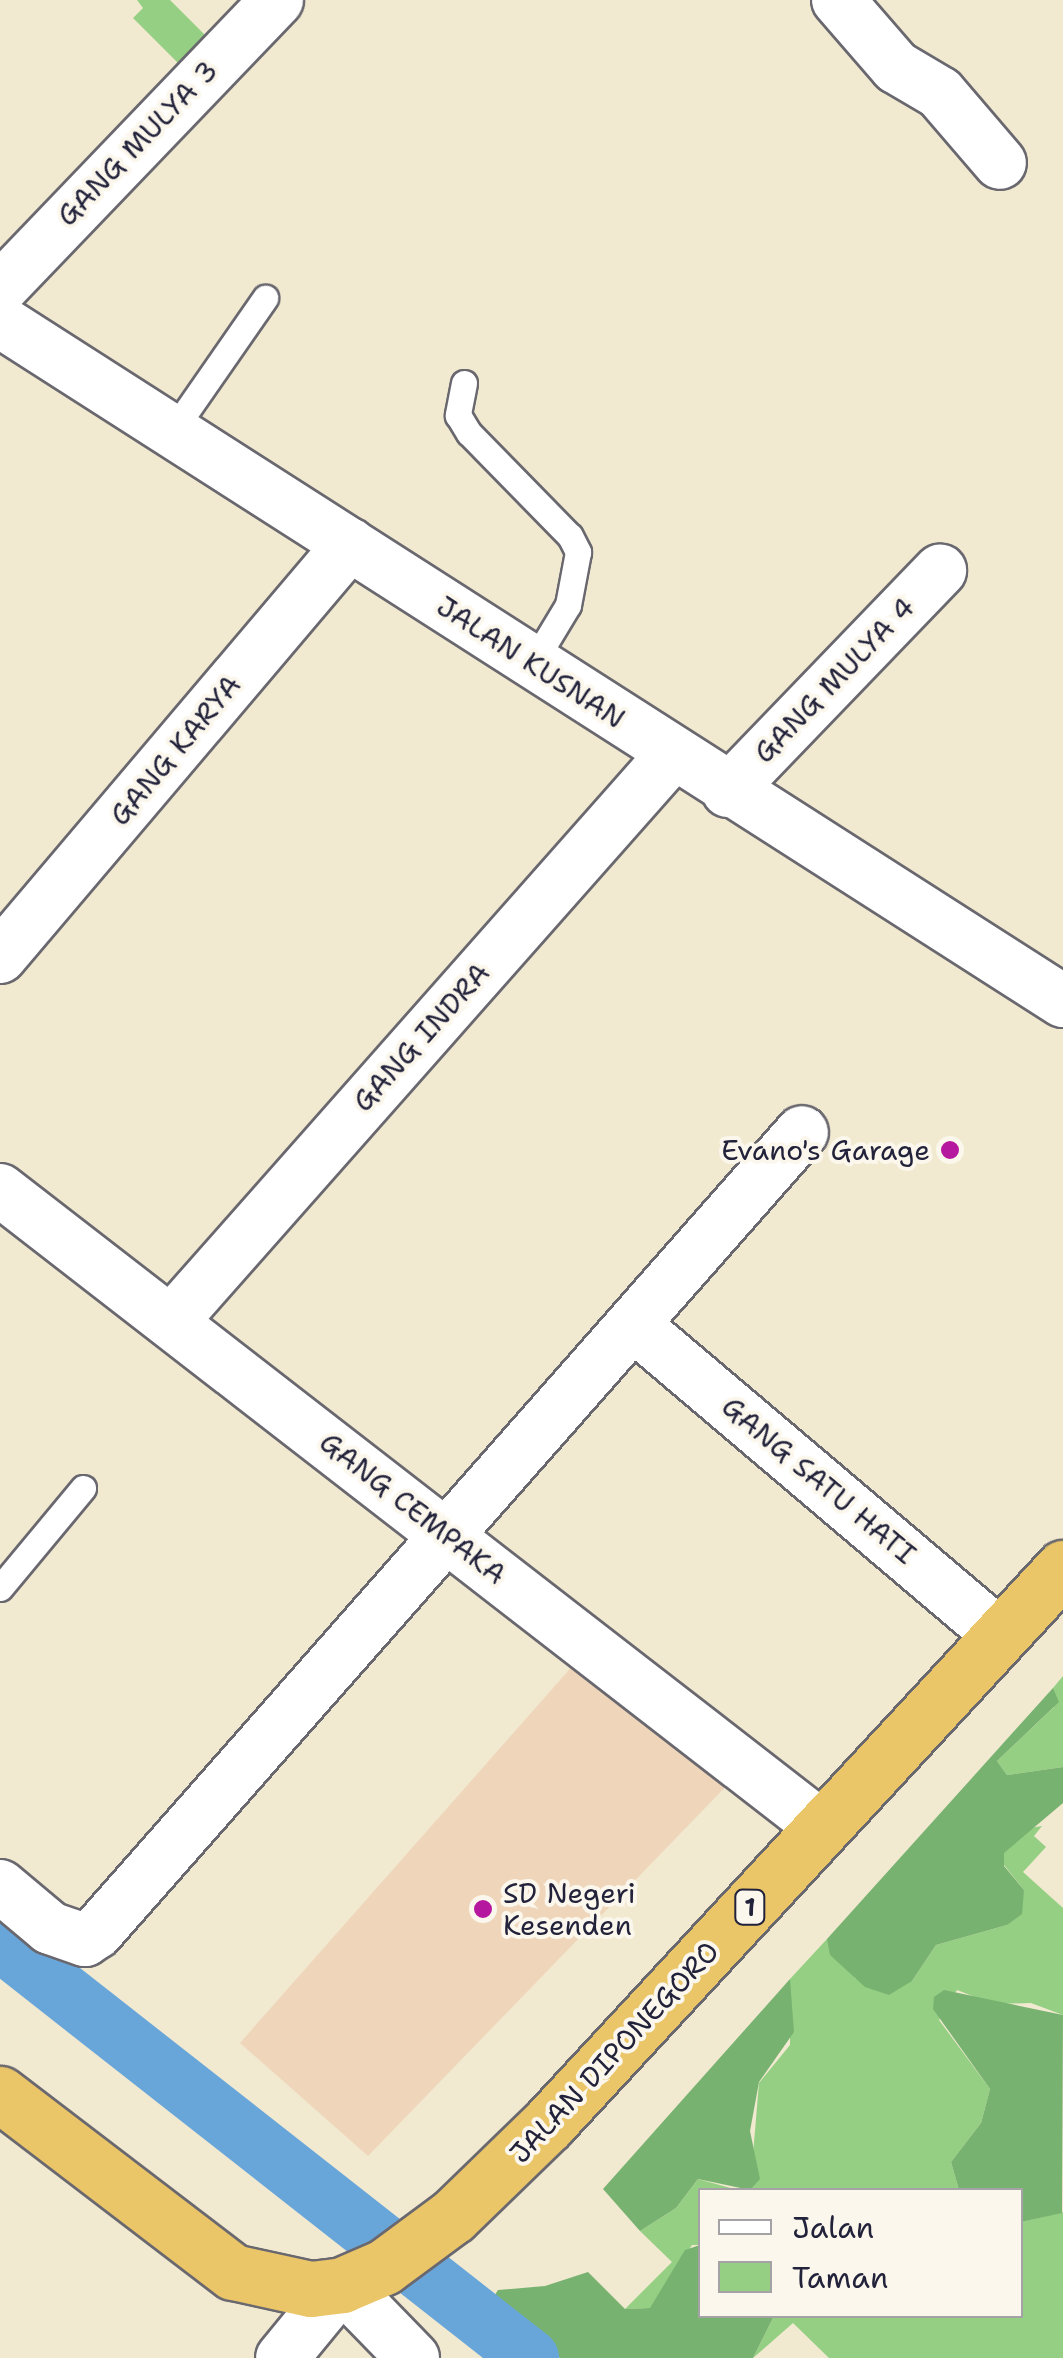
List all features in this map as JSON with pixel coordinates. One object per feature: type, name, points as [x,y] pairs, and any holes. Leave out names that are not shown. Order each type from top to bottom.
[{"type":"highway","name":"JALAN DIPONEGORO","points":[[363,2276],[430,2235],[548,2124],[1063,1568]]},
{"type":"highway","points":[[3,2102],[208,2258],[273,2284],[363,2276]]},
{"type":"street","name":"GANG MULYA 3","points":[[8,280],[276,0]]},
{"type":"street","points":[[838,0],[896,67],[940,94],[1000,163]]},
{"type":"street","name":"JALAN KUSNAN","points":[[8,343],[183,417],[350,544],[539,653],[728,791],[1063,1001]]},
{"type":"street","name":"GANG KARYA","points":[[0,956],[350,544]]},
{"type":"street","name":"GANG MULYA 4","points":[[728,791],[940,570]]},
{"type":"street","name":"GANG INDRA","points":[[171,1322],[673,754]]},
{"type":"street","points":[[0,1886],[50,1928],[86,1940],[96,1932],[636,1326],[802,1132]]},
{"type":"street","name":"GANG CEMPAKA","points":[[0,1190],[824,1828]]},
{"type":"street","name":"GANG SATU HATI","points":[[636,1326],[1001,1636]]},
{"type":"street","points":[[282,2358],[363,2276],[413,2358]]},
{"type":"lane","points":[[183,417],[264,298]]},
{"type":"lane","points":[[464,383],[458,415],[469,433],[570,536],[578,552],[562,616],[539,653]]},
{"type":"lane","points":[[0,1588],[83,1488]]},
{"type":"shaded area","name":"SD Negeri Kesenden","points":[[583,1654],[738,1774],[368,2156],[240,2043]]},
{"type":"green space","points":[[137,0],[170,0],[213,43],[185,70],[133,18],[143,8]]},
{"type":"green space","points":[[1063,1676],[1063,1767],[1007,1775],[997,1761],[1054,1707],[1053,1688]]},
{"type":"green space","points":[[1053,1688],[1059,1702],[997,1761],[1007,1775],[1063,1767],[1063,1803],[1004,1853],[1004,1866],[1024,1890],[1022,1914],[1007,1925],[936,1945],[912,1981],[889,1995],[865,1987],[830,1955],[827,1939]]},
{"type":"green space","points":[[1042,1826],[1034,1836],[1046,1847],[1023,1872],[1063,1908],[1063,2015],[1031,2003],[993,2004],[957,1990],[939,2020],[990,2089],[981,2123],[951,2162],[958,2188],[750,2188],[759,2083],[790,2045],[790,1979],[827,1939],[856,1979],[912,1981],[936,1945],[1007,1925],[1024,1890],[1004,1865],[1003,1853],[1030,1828]]},
{"type":"green space","points":[[790,1979],[794,2032],[759,2082],[750,2131],[760,2179],[752,2188],[741,2188],[698,2179],[676,2208],[640,2231],[603,2189]]},
{"type":"green space","points":[[944,1990],[1063,2015],[1062,2213],[1023,2222],[1023,2188],[958,2188],[951,2162],[981,2123],[990,2089],[933,2009],[934,1997]]},
{"type":"green space","points":[[698,2179],[731,2188],[698,2188],[698,2245],[692,2245],[651,2308],[625,2309],[672,2262],[640,2231],[676,2208]]},
{"type":"green space","points":[[1063,2212],[1063,2358],[829,2358],[793,2323],[753,2358],[773,2318],[1023,2318],[1023,2222]]},
{"type":"green space","points":[[698,2246],[698,2318],[773,2318],[753,2358],[560,2358],[491,2301],[498,2290],[545,2286],[588,2272],[625,2309],[650,2308],[685,2250]]},
{"type":"waterway","points":[[0,1942],[530,2358]]},
{"type":"place","name":"Evano's Garage","points":[[950,1150]]},
{"type":"place","name":"SD Negeri Kesenden","points":[[483,1909]]}]
